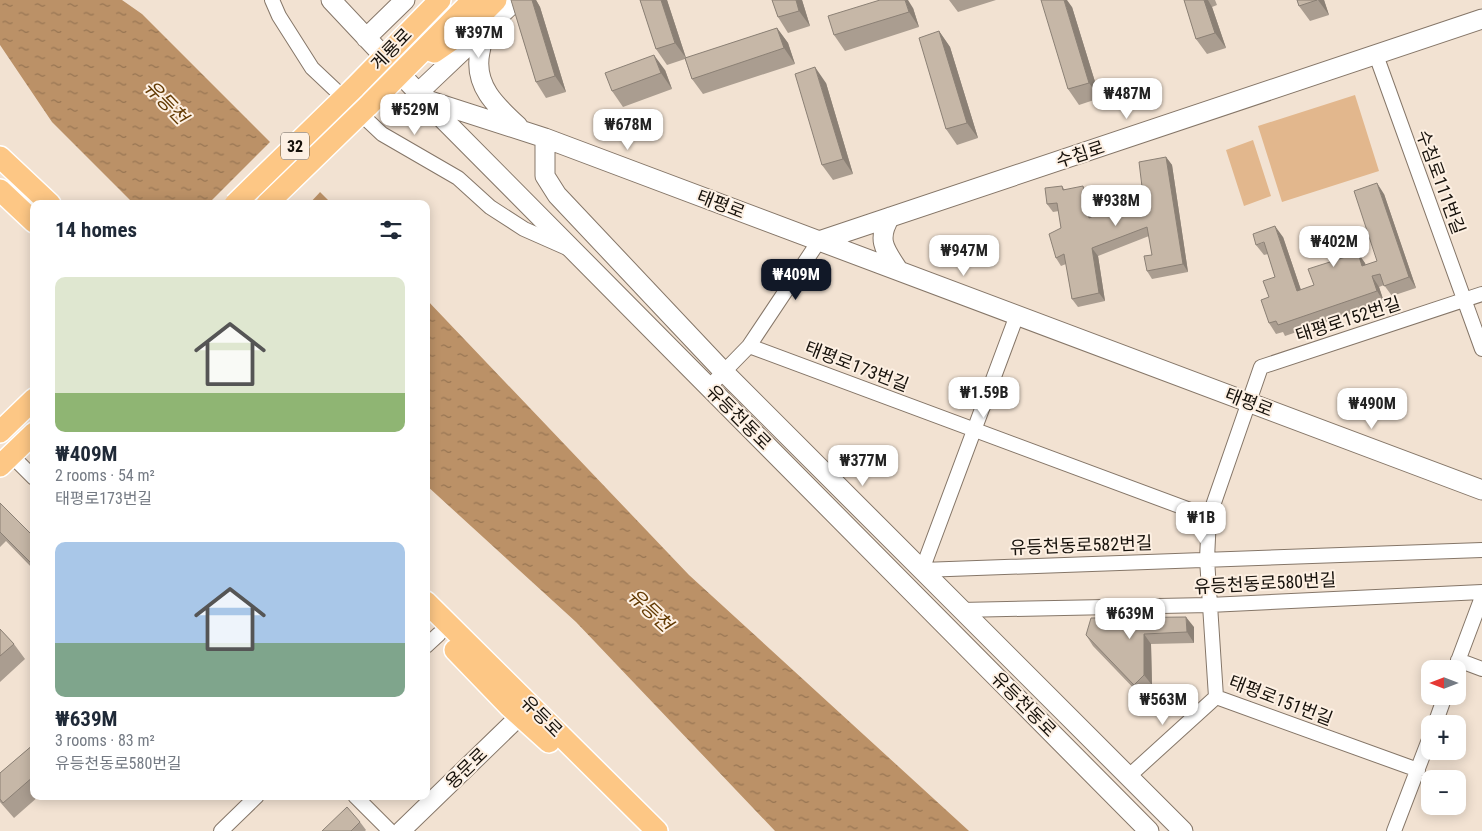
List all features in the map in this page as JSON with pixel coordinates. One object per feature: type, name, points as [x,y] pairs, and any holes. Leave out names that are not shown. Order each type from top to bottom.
[{"type":"main road","name":"유등천동로","points":[[331,0],[420,96],[1149,831]]},
{"type":"main road","points":[[366,38],[405,0]]},
{"type":"main road","points":[[400,39],[400,25],[425,0]]},
{"type":"main road","name":"계룡로","points":[[239,200],[354,88],[382,57],[440,0]]},
{"type":"main road","name":"계룡로","points":[[272,200],[474,0]]},
{"type":"main road","points":[[415,57],[426,57],[445,47],[497,9],[516,0]]},
{"type":"main road","points":[[420,96],[497,9]]},
{"type":"main road","points":[[497,9],[483,36],[478,61],[480,78],[497,107],[523,130]]},
{"type":"main road","name":"수침로","points":[[819,241],[1482,19]]},
{"type":"main road","name":"태평로","points":[[420,96],[545,138],[1482,490]]},
{"type":"main road","name":"유등천동로","points":[[545,138],[545,176],[557,195],[723,371],[1183,831]]},
{"type":"main road","points":[[0,157],[46,200]]},
{"type":"main road","points":[[0,190],[30,218]]},
{"type":"main road","points":[[890,217],[882,230],[884,249],[899,271]]},
{"type":"main road","points":[[0,432],[30,403]]},
{"type":"main road","points":[[6,461],[30,437]]},
{"type":"main road","name":"유등로","points":[[430,606],[526,711],[540,734],[637,831]]},
{"type":"main road","name":"유등로","points":[[431,634],[526,711],[657,831]]},
{"type":"street","points":[[272,0],[279,16],[312,68],[382,134],[458,178],[490,207],[524,229],[575,251]]},
{"type":"street","name":"수침로111번길","points":[[1376,55],[1482,350]]},
{"type":"street","points":[[709,387],[749,346],[819,241]]},
{"type":"street","name":"태평로152번길","points":[[1250,402],[1261,367],[1482,294]]},
{"type":"street","points":[[922,570],[1017,315]]},
{"type":"street","name":"태평로173번길","points":[[749,346],[1209,517]]},
{"type":"street","name":"태평로151번길","points":[[1250,402],[1209,517],[1207,559],[1216,696],[1418,770]]},
{"type":"street","points":[[6,461],[30,476]]},
{"type":"street","name":"유등천동로582번길","points":[[922,570],[1482,550]]},
{"type":"street","name":"유등천동로580번길","points":[[960,610],[1209,605],[1482,592]]},
{"type":"street","points":[[1458,660],[1482,597]]},
{"type":"street","points":[[1466,666],[1482,669]]},
{"type":"street","points":[[1129,776],[1216,696]]},
{"type":"street","name":"용문로","points":[[401,831],[526,711]]},
{"type":"street","points":[[1394,831],[1422,760]]},
{"type":"street","points":[[221,831],[253,800]]},
{"type":"street","points":[[359,800],[390,831]]},
{"type":"shaded area","points":[[1355,95],[1379,171],[1282,202],[1258,126]]},
{"type":"shaded area","points":[[1253,140],[1271,196],[1244,206],[1226,150]]},
{"type":"water","name":"유등천","points":[[0,0],[122,0],[142,14],[328,200],[130,200],[52,122],[0,45]]},
{"type":"water","name":"유등천","points":[[430,303],[689,575],[969,831],[775,831],[576,622],[430,489]]},
{"type":"pier","points":[[272,140],[322,190],[313,200],[212,200]]},
{"type":"building","points":[[511,0],[532,0],[555,76],[536,82]]},
{"type":"building","points":[[640,0],[661,0],[675,43],[656,49]]},
{"type":"building","points":[[772,0],[796,0],[799,11],[778,17]]},
{"type":"building","points":[[880,0],[905,0],[909,12],[834,35],[828,16]]},
{"type":"building","points":[[1041,0],[1064,0],[1089,83],[1068,89]]},
{"type":"building","points":[[1184,0],[1204,0],[1215,33],[1196,39]]},
{"type":"building","points":[[1297,0],[1317,0],[1299,6]]},
{"type":"building","points":[[777,28],[784,48],[692,79],[685,58]]},
{"type":"building","points":[[939,31],[967,123],[946,129],[919,38]]},
{"type":"building","points":[[654,55],[661,73],[612,91],[605,73]]},
{"type":"building","points":[[815,67],[843,159],[822,165],[795,74]]},
{"type":"building","points":[[1166,157],[1183,264],[1147,271],[1144,256],[1152,255],[1147,227],[1092,248],[1099,293],[1072,299],[1064,254],[1056,258],[1049,234],[1061,228],[1057,203],[1047,204],[1045,188],[1062,186],[1063,190],[1083,186],[1089,218],[1143,195],[1139,162]]},
{"type":"building","points":[[1377,183],[1409,277],[1384,286],[1380,274],[1372,276],[1377,291],[1278,325],[1276,321],[1269,323],[1261,300],[1269,297],[1263,281],[1275,277],[1264,242],[1256,245],[1253,234],[1275,226],[1297,291],[1314,285],[1308,269],[1358,253],[1362,266],[1377,261],[1354,191]]},
{"type":"building","points":[[0,503],[30,533],[30,562],[0,532]]},
{"type":"building","points":[[1186,617],[1187,632],[1144,634],[1144,675],[1134,685],[1086,635],[1091,618]]},
{"type":"building","points":[[0,629],[14,644],[0,656]]},
{"type":"building","points":[[30,747],[30,779],[3,803],[0,799],[0,773]]},
{"type":"building","points":[[347,807],[360,822],[351,831],[322,831]]}]
